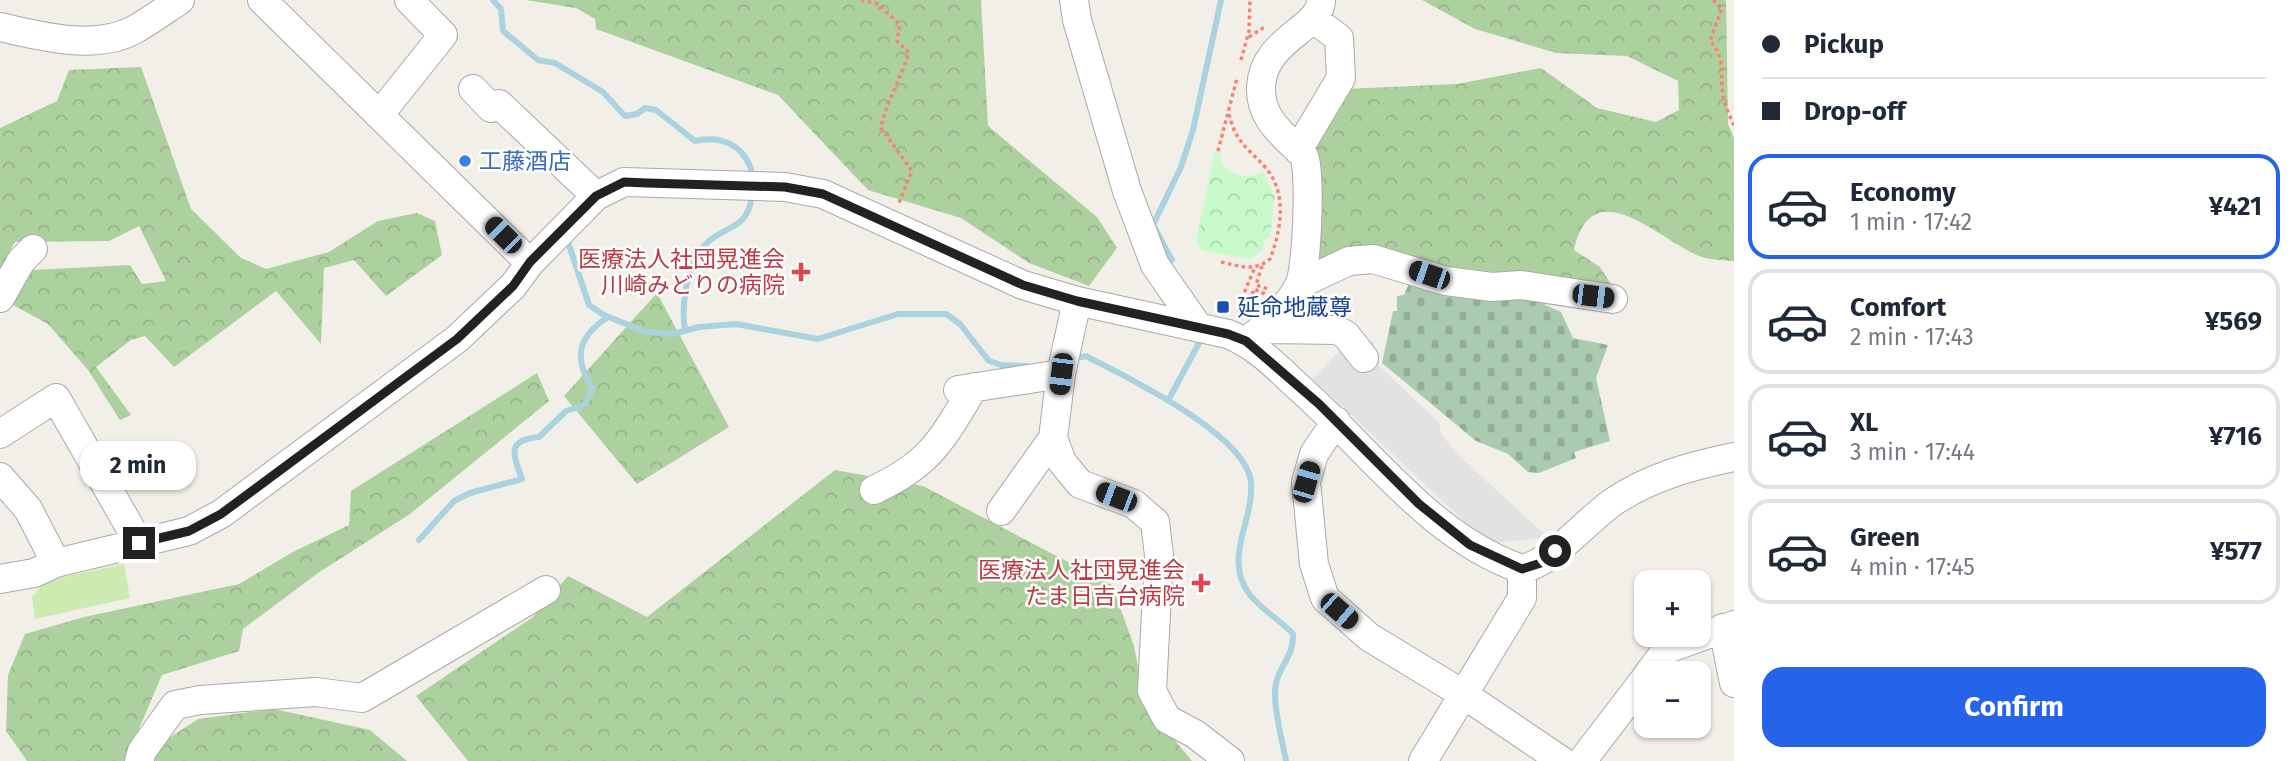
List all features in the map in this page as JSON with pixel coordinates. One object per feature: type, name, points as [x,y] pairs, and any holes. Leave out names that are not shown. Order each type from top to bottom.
[{"type":"street","points":[[12,30],[67,40],[99,39],[132,31],[180,0]]},
{"type":"street","points":[[262,0],[530,262]]},
{"type":"street","points":[[380,114],[443,35],[409,0]]},
{"type":"street","points":[[1074,0],[1077,20],[1127,191],[1155,265],[1199,328]]},
{"type":"street","points":[[1256,335],[1285,292],[1308,195],[1304,155],[1298,150],[1269,122],[1261,93],[1262,76],[1271,54],[1317,10],[1339,38],[1340,78],[1298,150]]},
{"type":"street","points":[[473,89],[491,108],[499,104],[596,196]]},
{"type":"street","points":[[1,583],[56,563],[189,531],[221,514],[457,339],[513,286],[530,262],[596,196],[624,182],[785,187],[823,194],[1023,285],[1077,301],[1199,328],[1256,335],[1337,330],[1346,335],[1364,358]]},
{"type":"street","points":[[0,298],[20,261],[33,249]]},
{"type":"street","points":[[1285,292],[1349,261],[1373,259],[1446,281],[1492,287],[1521,285],[1613,299]]},
{"type":"street","points":[[1077,301],[1061,374],[1053,438],[1062,462],[1080,484],[1134,504],[1155,522],[1159,555],[1152,691],[1167,719],[1195,734],[1230,761]]},
{"type":"street","points":[[1256,335],[1336,421],[1419,504],[1470,545],[1522,569],[1544,562],[1613,502],[1653,479],[1734,457]]},
{"type":"street","points":[[874,490],[921,464],[938,445],[966,389],[1061,374]]},
{"type":"street","points":[[0,434],[56,398],[139,543]]},
{"type":"street","points":[[1336,421],[1314,454],[1306,482],[1314,564],[1325,597],[1369,637],[1463,694],[1562,761]]},
{"type":"street","points":[[1000,511],[1053,438]]},
{"type":"street","points":[[0,477],[28,509],[56,563]]},
{"type":"street","points":[[1423,761],[1522,598],[1522,569]]},
{"type":"street","points":[[139,761],[142,751],[176,705],[200,700],[316,692],[362,698],[546,590]]},
{"type":"street","points":[[1658,661],[1667,649],[1728,626],[1734,683]]},
{"type":"street","points":[[1582,761],[1634,693]]},
{"type":"path","points":[[861,0],[878,4],[900,25],[897,40],[909,53],[896,93],[884,110],[881,128],[912,171],[891,223]]},
{"type":"path","points":[[1241,62],[1249,31],[1250,0]]},
{"type":"path","points":[[1713,0],[1721,8],[1710,41],[1719,51],[1723,64],[1724,100],[1734,126]]},
{"type":"path","points":[[1218,151],[1238,74]]},
{"type":"path","points":[[1228,110],[1232,130],[1240,144],[1266,168],[1278,188],[1281,201],[1275,247],[1270,259],[1262,266],[1256,285],[1285,292]]},
{"type":"path","points":[[1266,168],[1272,163]]},
{"type":"path","points":[[1221,262],[1262,266]]},
{"type":"path","points":[[1244,296],[1255,267]]},
{"type":"path","points":[[1250,301],[1254,289],[1285,292]]},
{"type":"green space","points":[[526,0],[981,0],[988,126],[1097,217],[1117,248],[1089,286],[1029,263],[961,218],[868,190],[778,95],[596,29],[595,19],[576,8]]},
{"type":"green space","points":[[1422,0],[1726,0],[1728,124],[1734,138],[1734,261],[1702,257],[1630,217],[1612,212],[1596,214],[1583,226],[1574,250],[1600,267],[1612,286],[1449,273],[1367,247],[1338,250],[1311,265],[1310,147],[1345,89],[1457,84],[1541,68],[1597,108],[1656,122],[1679,110],[1678,81],[1627,56],[1556,53],[1475,29]]},
{"type":"green space","points":[[141,67],[191,209],[241,258],[266,269],[329,252],[378,221],[417,213],[435,221],[442,255],[386,296],[354,260],[324,268],[321,344],[276,291],[174,367],[145,336],[131,340],[96,367],[131,415],[120,420],[88,370],[48,324],[0,298],[21,289],[33,270],[130,265],[142,284],[166,281],[139,226],[109,241],[15,242],[0,269],[0,128],[57,101],[69,70]]},
{"type":"green space","points":[[1215,151],[1221,152],[1220,160],[1234,173],[1251,176],[1263,172],[1275,195],[1270,238],[1266,238],[1263,249],[1252,259],[1201,250],[1196,240]]},
{"type":"green space","points":[[1412,277],[1546,297],[1545,305],[1561,312],[1573,338],[1608,345],[1596,378],[1610,441],[1574,452],[1576,458],[1539,473],[1528,472],[1508,454],[1476,441],[1382,363],[1393,311],[1397,311],[1397,296],[1404,295]]},
{"type":"green space","points":[[657,293],[729,427],[637,484],[564,396]]},
{"type":"green space","points":[[537,373],[549,401],[410,514],[318,573],[243,629],[239,651],[162,675],[125,761],[27,761],[6,731],[8,675],[25,634],[84,617],[239,584],[293,552],[349,525],[351,491]]},
{"type":"green space","points":[[835,470],[923,486],[1112,585],[1134,646],[1146,706],[1192,761],[468,761],[416,696],[533,617],[568,576],[647,617]]},
{"type":"green space","points":[[124,564],[130,598],[35,619],[32,597],[45,581]]},
{"type":"green space","points":[[274,709],[370,730],[407,761],[151,761],[154,748],[198,719]]},
{"type":"shaded area","points":[[1332,337],[1374,342],[1371,358],[1439,423],[1441,434],[1458,455],[1543,533],[1539,538],[1497,543],[1468,525],[1313,379],[1342,348]]},
{"type":"waterway","points":[[493,0],[501,9],[503,31],[538,60],[555,63],[603,92],[625,116],[637,114],[645,108],[656,110],[695,141],[713,139],[729,143],[742,153],[751,169]]},
{"type":"waterway","points":[[1172,260],[1153,225],[1181,167],[1193,130],[1221,0]]},
{"type":"waterway","points":[[685,331],[686,287],[693,264],[711,239],[745,217],[752,197]]},
{"type":"waterway","points":[[568,242],[589,305],[604,315],[646,332],[673,334],[699,327],[736,324],[818,339],[898,314],[946,314],[960,324],[989,361],[1001,365],[1026,366]]},
{"type":"waterway","points":[[419,540],[454,501],[470,493],[522,479],[515,456],[517,445],[521,441],[539,437],[566,411],[584,405],[593,389],[583,368],[581,349],[590,332],[608,317]]},
{"type":"waterway","points":[[1169,399],[1199,343]]},
{"type":"waterway","points":[[1071,359],[1086,356],[1154,392],[1207,427],[1229,445],[1244,464],[1251,482],[1251,497],[1239,554],[1242,581],[1254,600],[1293,634],[1291,650],[1275,690],[1286,761]]},
{"type":"place","name":"工藤酒店","points":[[465,161]]},
{"type":"place","name":"医療法人社団晃進会 川崎みどりの病院","points":[[801,272]]},
{"type":"place","name":"延命地蔵尊","points":[[1223,307]]},
{"type":"place","name":"医療法人社団晃進会 たま日吉台病院","points":[[1201,583]]},
{"type":"route","points":[[139,543],[189,531],[221,514],[274,477],[383,392],[457,339],[513,286],[530,262],[596,196],[624,182],[785,187],[823,194],[1023,285],[1077,301],[1228,334],[1246,341],[1319,404],[1419,504],[1470,545],[1499,561],[1522,569],[1544,562],[1555,551]]}]
